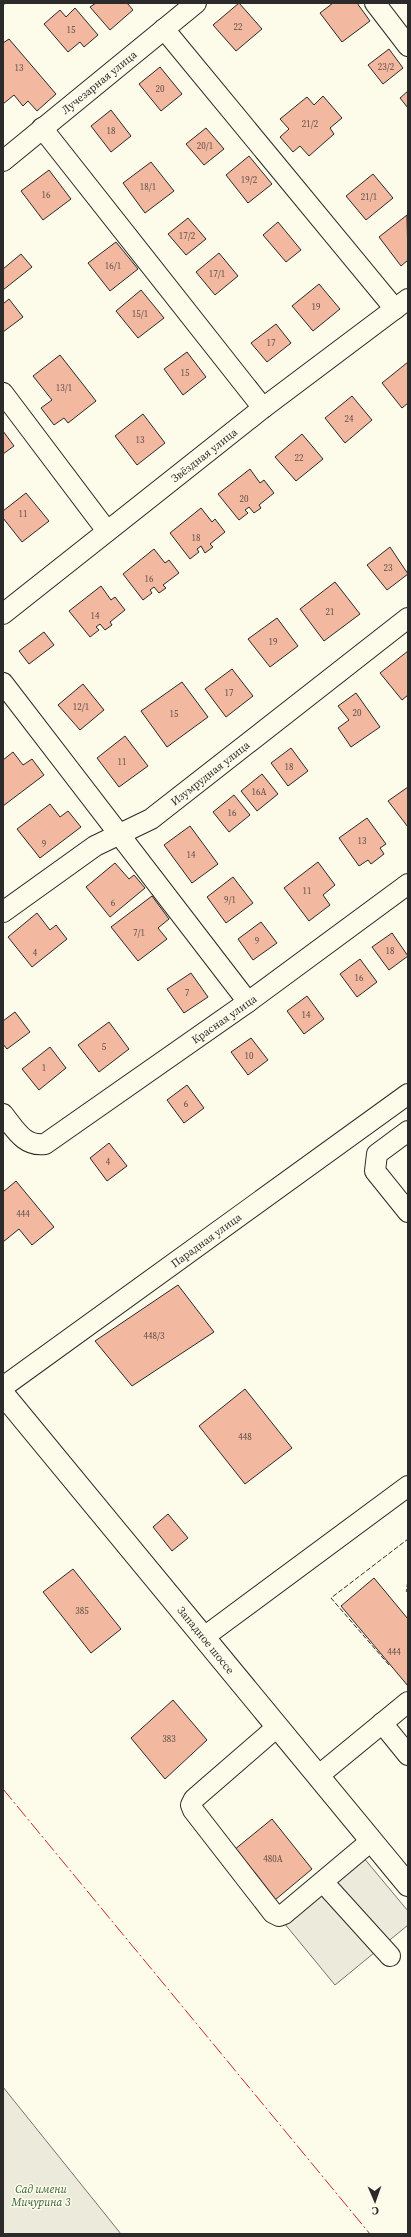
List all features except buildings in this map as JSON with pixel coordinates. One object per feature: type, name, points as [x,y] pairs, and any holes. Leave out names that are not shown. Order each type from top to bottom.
[{"type":"main road","name":"Западное шоссе","points":[[3,1394],[370,1841],[408,1885]]},
{"type":"street","name":"Лучезарная улица","points":[[3,161],[196,3]]},
{"type":"street","points":[[375,3],[408,46]]},
{"type":"street","points":[[164,29],[402,304]]},
{"type":"street","points":[[42,128],[263,408]]},
{"type":"street","name":"Звёздная улица","points":[[3,614],[263,408],[402,304]]},
{"type":"street","points":[[3,393],[107,531]]},
{"type":"street","name":"Изумрудная улица","points":[[3,912],[95,846],[151,819],[408,618]]},
{"type":"street","points":[[3,683],[248,1002]]},
{"type":"street","name":"Красная улица","points":[[3,1114],[28,1143],[36,1145],[45,1144],[54,1139],[248,1002],[408,884]]},
{"type":"street","name":"Парадная улица","points":[[3,1387],[408,1094]]},
{"type":"street","points":[[408,1131],[377,1154],[376,1171],[408,1212]]},
{"type":"street","points":[[204,1637],[408,1486]]},
{"type":"street","points":[[318,1776],[408,1702]]},
{"type":"street","points":[[382,1723],[408,1754]]},
{"type":"street","points":[[276,1727],[194,1799],[192,1807],[276,1915],[284,1914],[370,1841]]},
{"type":"street","points":[[323,1882],[390,1956]]},
{"type":"path","points":[[407,1593],[408,1584]]},
{"type":"path","points":[[404,1589],[407,1593]]},
{"type":"green space","name":"Сад имени Мичурина 3","points":[[3,2087],[121,2234],[3,2234]]},
{"type":"shaded area","points":[[363,1857],[408,1911],[408,1925],[335,1985],[284,1923]]},
{"type":"fence","points":[[389,1665],[331,1598],[408,1539]]},
{"type":"power","points":[[3,1789],[370,2234]]}]
